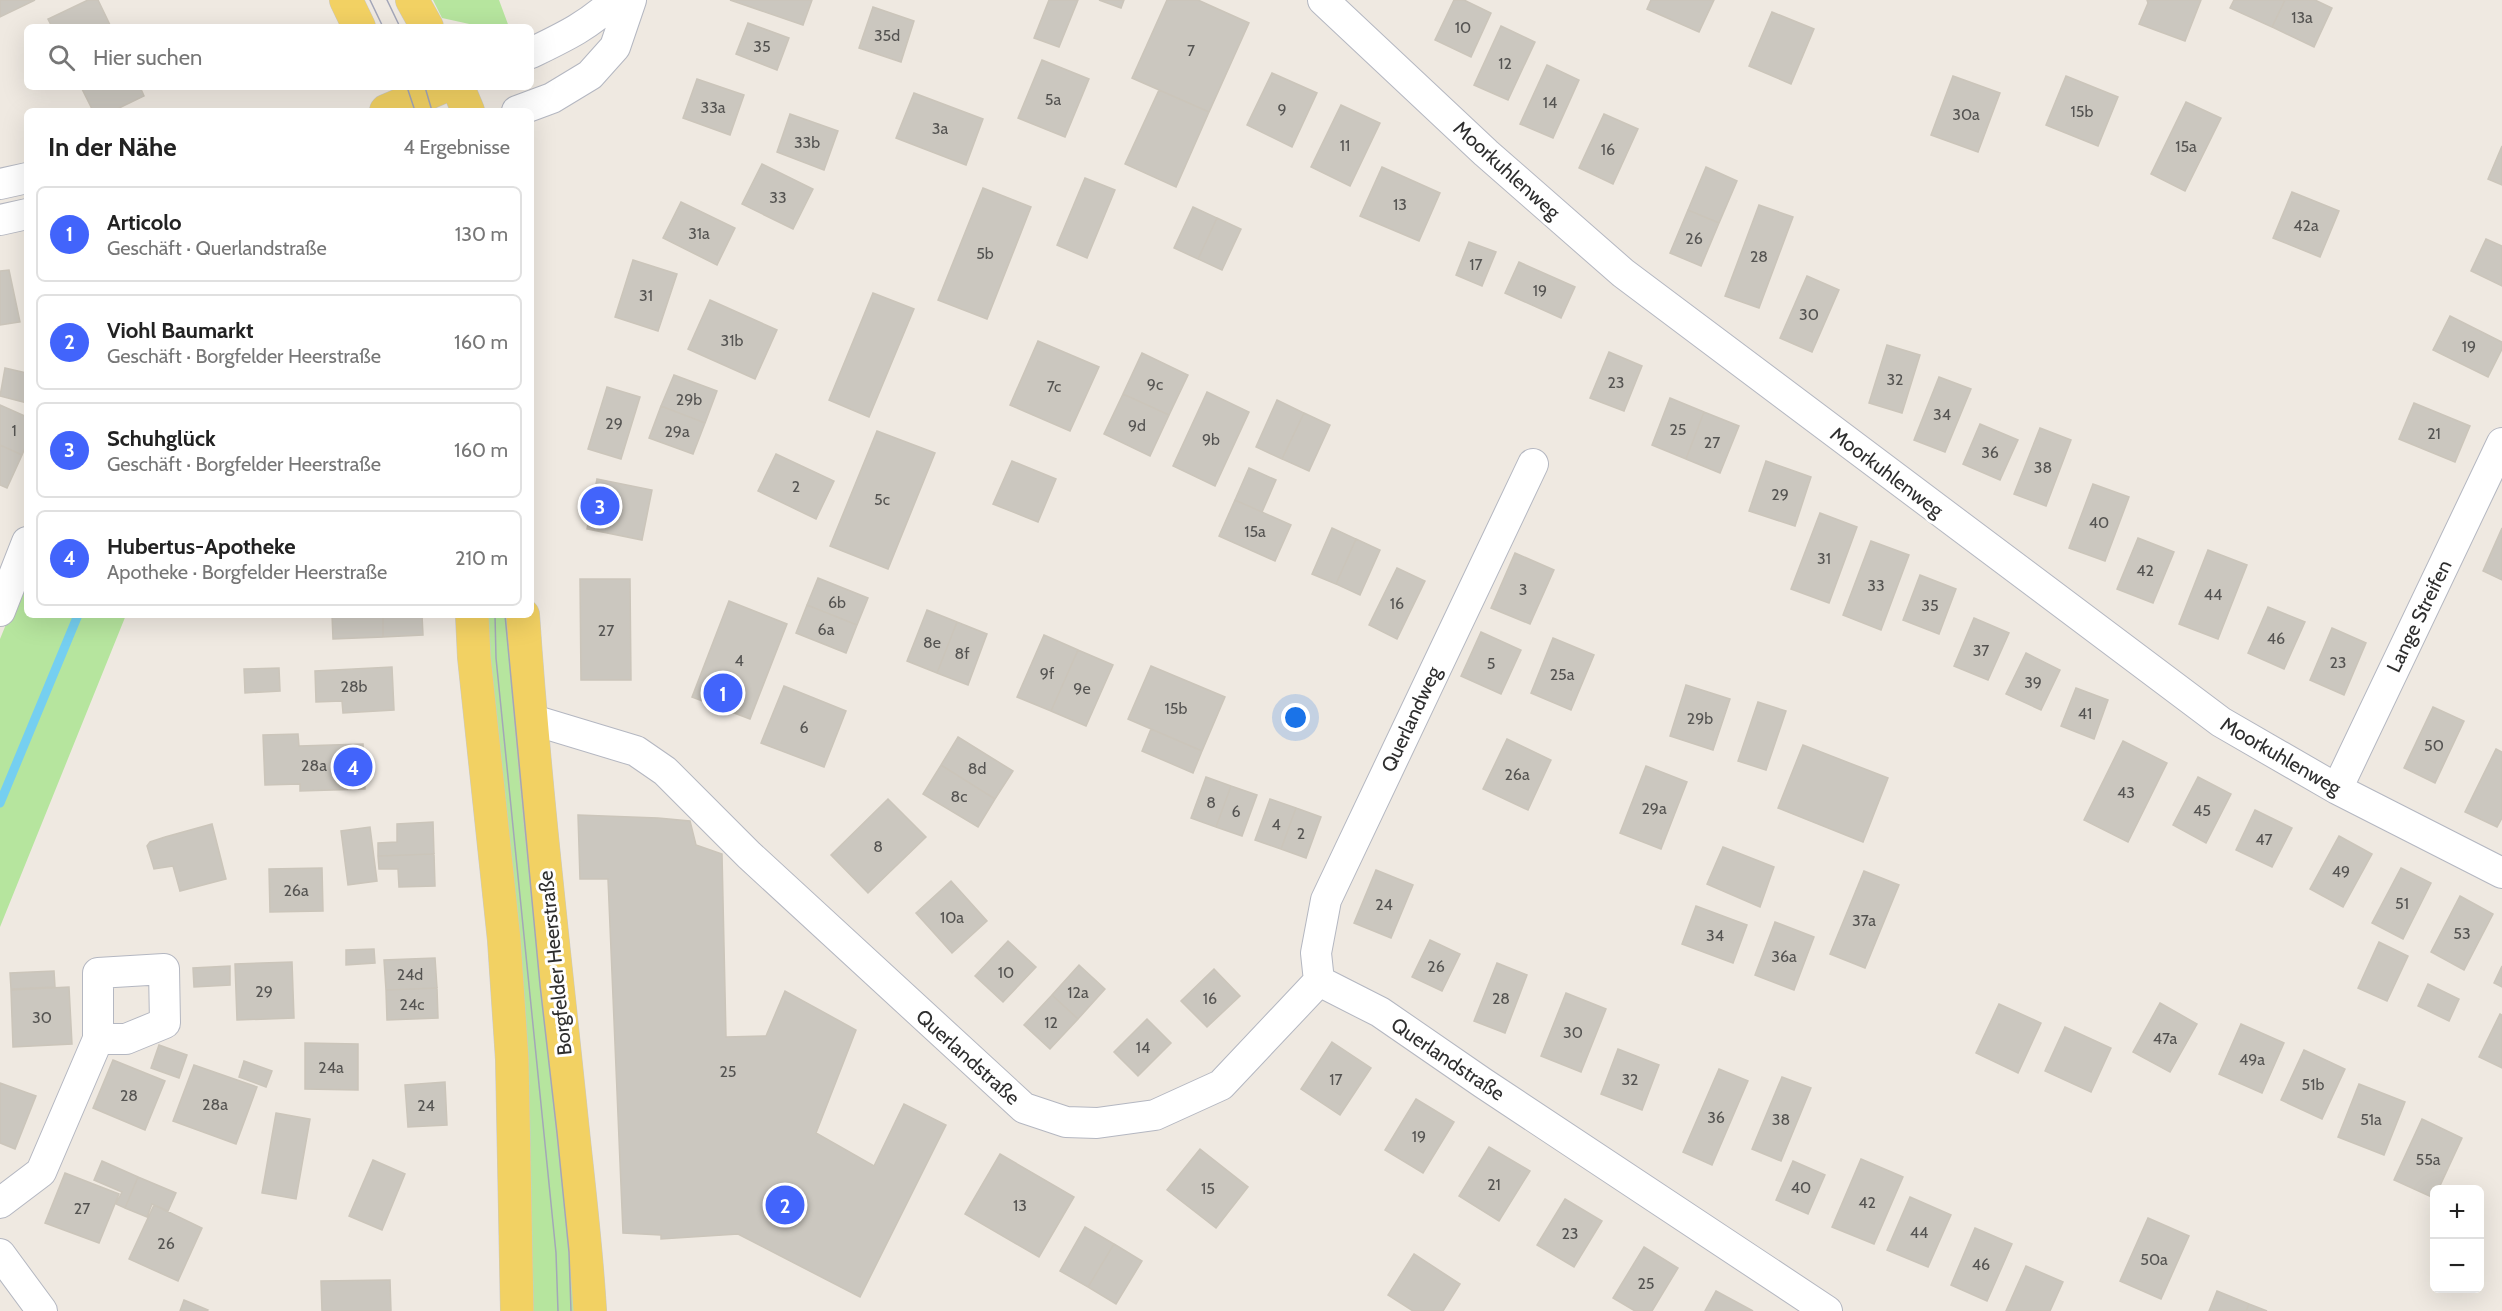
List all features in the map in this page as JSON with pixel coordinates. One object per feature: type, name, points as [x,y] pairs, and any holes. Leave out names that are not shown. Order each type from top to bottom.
[{"type":"main road","points":[[346,0],[357,24]]},
{"type":"main road","points":[[412,0],[425,24]]},
{"type":"main road","points":[[380,90],[386,108]]},
{"type":"main road","points":[[394,108],[435,90]]},
{"type":"main road","points":[[459,90],[467,108]]},
{"type":"main road","points":[[472,618],[504,940],[512,1050],[517,1311]]},
{"type":"main road","name":"Borgfelder Heerstraße","points":[[523,618],[530,719],[586,1244],[590,1311]]},
{"type":"street","points":[[534,53],[576,32],[600,16],[615,0]]},
{"type":"street","points":[[525,108],[552,98],[590,75],[615,47],[631,0]]},
{"type":"street","name":"Moorkuhlenweg","points":[[1323,0],[1486,153],[1623,273],[2221,722],[2337,789],[2502,873]]},
{"type":"street","points":[[0,184],[24,179]]},
{"type":"street","points":[[0,220],[24,215]]},
{"type":"street","name":"Lange Streifen","points":[[2337,789],[2502,443]]},
{"type":"street","name":"Querlandweg","points":[[1319,981],[1316,953],[1326,900],[1533,464]]},
{"type":"street","points":[[0,611],[24,550]]},
{"type":"street","name":"Querlandstraße","points":[[530,719],[636,751],[665,771],[749,855],[1024,1108],[1066,1122],[1097,1123],[1155,1115],[1221,1085],[1319,981],[1380,1012],[1827,1311]]},
{"type":"street","points":[[0,1203],[41,1172],[98,1039]]},
{"type":"street","points":[[0,1254],[42,1311]]},
{"type":"green space","points":[[433,0],[499,0],[508,24],[469,24],[442,18]]},
{"type":"green space","points":[[24,580],[24,618],[125,618],[0,927],[0,639]]},
{"type":"green space","points":[[487,618],[511,618],[581,1311],[533,1311]]},
{"type":"building","points":[[0,0],[35,0],[0,17]]},
{"type":"building","points":[[88,0],[98,0],[110,24],[50,24],[48,19]]},
{"type":"building","points":[[730,0],[812,0],[803,25]]},
{"type":"building","points":[[1049,0],[1078,0],[1059,47],[1034,38]]},
{"type":"building","points":[[1099,0],[1124,0],[1121,8]]},
{"type":"building","points":[[1167,0],[1198,0],[1249,23],[1209,112],[1132,78]]},
{"type":"building","points":[[1454,0],[1464,0],[1491,13],[1471,57],[1435,40]]},
{"type":"building","points":[[1651,0],[1714,0],[1699,32],[1647,9]]},
{"type":"building","points":[[2147,0],[2201,0],[2185,41],[2139,24],[2148,3]]},
{"type":"building","points":[[2234,0],[2285,0],[2272,27],[2230,8]]},
{"type":"building","points":[[2285,0],[2315,0],[2332,8],[2314,47],[2272,27]]},
{"type":"building","points":[[873,7],[914,21],[901,62],[859,48]]},
{"type":"building","points":[[1772,12],[1814,29],[1791,84],[1749,66]]},
{"type":"building","points":[[748,23],[789,38],[777,70],[736,54]]},
{"type":"building","points":[[1501,26],[1535,42],[1508,100],[1474,85]]},
{"type":"building","points":[[1042,60],[1089,79],[1065,137],[1018,118]]},
{"type":"building","points":[[1547,65],[1579,80],[1553,138],[1520,124]]},
{"type":"building","points":[[1272,73],[1317,93],[1292,147],[1247,125]]},
{"type":"building","points":[[1953,76],[2000,93],[1978,152],[1931,135]]},
{"type":"building","points":[[2066,76],[2118,97],[2098,146],[2046,125]]},
{"type":"building","points":[[697,79],[744,95],[730,135],[683,118]]},
{"type":"building","points":[[82,90],[141,90],[144,96],[119,108],[92,108]]},
{"type":"building","points":[[1159,90],[1209,112],[1176,187],[1125,164]]},
{"type":"building","points":[[914,93],[983,119],[966,165],[896,138]]},
{"type":"building","points":[[2186,102],[2221,118],[2185,191],[2151,174]]},
{"type":"building","points":[[1341,105],[1380,123],[1350,186],[1311,167]]},
{"type":"building","points":[[790,114],[838,131],[824,170],[777,152]]},
{"type":"building","points":[[1604,114],[1638,129],[1613,184],[1579,168]]},
{"type":"building","points":[[2502,146],[2502,185],[2488,179]]},
{"type":"building","points":[[762,164],[813,189],[793,229],[742,204]]},
{"type":"building","points":[[1382,167],[1440,193],[1419,241],[1360,216]]},
{"type":"building","points":[[1706,167],[1737,181],[1719,223],[1688,210]]},
{"type":"building","points":[[1085,178],[1115,190],[1087,258],[1057,245]]},
{"type":"building","points":[[983,188],[1031,207],[987,319],[938,300]]},
{"type":"building","points":[[2292,192],[2339,211],[2320,257],[2273,238]]},
{"type":"building","points":[[681,202],[735,228],[717,265],[663,238]]},
{"type":"building","points":[[1759,205],[1793,217],[1759,308],[1725,296]]},
{"type":"building","points":[[1193,207],[1217,218],[1198,259],[1174,248]]},
{"type":"building","points":[[1688,210],[1719,223],[1701,266],[1670,253]]},
{"type":"building","points":[[1217,218],[1241,229],[1222,270],[1198,259]]},
{"type":"building","points":[[2486,239],[2502,246],[2502,286],[2471,271]]},
{"type":"building","points":[[1469,242],[1496,252],[1482,286],[1456,275]]},
{"type":"building","points":[[633,260],[677,274],[658,331],[615,317]]},
{"type":"building","points":[[1519,262],[1575,287],[1561,318],[1505,293]]},
{"type":"building","points":[[9,270],[20,322],[0,325],[0,271]]},
{"type":"building","points":[[1807,276],[1839,290],[1812,352],[1780,338]]},
{"type":"building","points":[[873,293],[914,309],[869,417],[829,400]]},
{"type":"building","points":[[710,300],[777,330],[755,379],[688,349]]},
{"type":"building","points":[[2450,316],[2502,342],[2502,349],[2488,377],[2433,350]]},
{"type":"building","points":[[1038,341],[1099,367],[1070,431],[1010,405]]},
{"type":"building","points":[[1887,345],[1920,355],[1902,413],[1869,403]]},
{"type":"building","points":[[1609,352],[1642,366],[1624,411],[1590,398]]},
{"type":"building","points":[[1142,353],[1188,375],[1169,415],[1123,394]]},
{"type":"building","points":[[5,368],[24,372],[24,402],[0,396]]},
{"type":"building","points":[[674,375],[717,391],[705,423],[661,406]]},
{"type":"building","points":[[1939,377],[1971,389],[1945,452],[1914,440]]},
{"type":"building","points":[[607,387],[640,397],[621,459],[588,449]]},
{"type":"building","points":[[1207,392],[1249,412],[1215,486],[1173,466]]},
{"type":"building","points":[[1123,394],[1169,415],[1150,456],[1104,434]]},
{"type":"building","points":[[1670,398],[1704,412],[1686,459],[1652,445]]},
{"type":"building","points":[[1277,400],[1304,413],[1282,459],[1256,447]]},
{"type":"building","points":[[2414,403],[2470,426],[2455,462],[2399,439]]},
{"type":"building","points":[[0,405],[24,416],[24,450],[22,455],[0,445]]},
{"type":"building","points":[[661,406],[705,423],[693,454],[649,438]]},
{"type":"building","points":[[1704,412],[1739,426],[1720,473],[1686,459]]},
{"type":"building","points":[[1304,413],[1330,425],[1309,471],[1282,459]]},
{"type":"building","points":[[1980,424],[2018,440],[2000,480],[1963,464]]},
{"type":"building","points":[[2040,428],[2071,440],[2046,506],[2014,494]]},
{"type":"building","points":[[877,431],[935,453],[888,569],[830,546]]},
{"type":"building","points":[[0,445],[22,455],[7,488],[0,485]]},
{"type":"building","points":[[776,454],[834,481],[816,519],[758,491]]},
{"type":"building","points":[[1012,461],[1056,479],[1038,522],[993,504]]},
{"type":"building","points":[[1766,461],[1811,477],[1795,526],[1749,511]]},
{"type":"building","points":[[1249,468],[1276,480],[1262,512],[1235,500]]},
{"type":"building","points":[[597,479],[652,490],[642,540],[587,529]]},
{"type":"building","points":[[2093,484],[2129,497],[2105,561],[2069,548]]},
{"type":"building","points":[[1235,500],[1291,525],[1275,561],[1219,536]]},
{"type":"building","points":[[1820,513],[1857,527],[1829,603],[1791,589]]},
{"type":"building","points":[[1332,528],[1356,539],[1336,584],[1312,574]]},
{"type":"building","points":[[2502,528],[2502,580],[2483,571]]},
{"type":"building","points":[[2138,538],[2174,552],[2153,603],[2117,589]]},
{"type":"building","points":[[1356,539],[1380,550],[1360,595],[1336,584]]},
{"type":"building","points":[[1871,541],[1909,555],[1881,630],[1843,615]]},
{"type":"building","points":[[2208,550],[2247,565],[2218,639],[2179,624]]},
{"type":"building","points":[[1515,553],[1554,570],[1530,624],[1491,608]]},
{"type":"building","points":[[1397,568],[1425,581],[1397,639],[1369,625]]},
{"type":"building","points":[[1920,575],[1956,589],[1939,634],[1903,620]]},
{"type":"building","points":[[818,578],[868,598],[857,625],[807,605]]},
{"type":"building","points":[[580,579],[630,579],[631,680],[581,680]]},
{"type":"building","points":[[729,601],[787,624],[750,719],[692,697]]},
{"type":"building","points":[[807,605],[857,625],[846,653],[796,633]]},
{"type":"building","points":[[2268,607],[2305,622],[2284,669],[2248,653]]},
{"type":"building","points":[[927,610],[957,622],[937,673],[907,661]]},
{"type":"building","points":[[332,618],[383,618],[383,637],[333,639]]},
{"type":"building","points":[[383,618],[422,618],[423,635],[383,637]]},
{"type":"building","points":[[1974,618],[2009,633],[1988,680],[1954,666]]},
{"type":"building","points":[[957,622],[987,634],[968,685],[937,673]]},
{"type":"building","points":[[2332,628],[2366,643],[2344,695],[2310,680]]},
{"type":"building","points":[[1481,632],[1521,650],[1501,694],[1461,676]]},
{"type":"building","points":[[1044,635],[1078,650],[1051,711],[1017,697]]},
{"type":"building","points":[[1553,638],[1594,655],[1571,710],[1531,693]]},
{"type":"building","points":[[1078,650],[1113,665],[1086,726],[1051,711]]},
{"type":"building","points":[[2026,653],[2060,670],[2041,710],[2006,694]]},
{"type":"building","points":[[1151,666],[1225,697],[1202,751],[1128,719]]},
{"type":"building","points":[[392,667],[394,710],[343,713],[342,701],[316,702],[315,671]]},
{"type":"building","points":[[279,668],[280,691],[245,693],[244,669]]},
{"type":"building","points":[[1686,685],[1730,699],[1713,750],[1670,736]]},
{"type":"building","points":[[784,686],[846,711],[824,767],[761,743]]},
{"type":"building","points":[[2076,688],[2108,700],[2094,739],[2061,726]]},
{"type":"building","points":[[1758,702],[1786,711],[1766,770],[1738,761]]},
{"type":"building","points":[[2433,707],[2464,721],[2435,783],[2404,768]]},
{"type":"building","points":[[1151,729],[1202,751],[1193,773],[1142,751]]},
{"type":"building","points":[[298,734],[299,746],[363,744],[365,789],[300,791],[300,784],[265,785],[263,735]]},
{"type":"building","points":[[958,737],[1013,771],[995,799],[941,765]]},
{"type":"building","points":[[1507,739],[1551,760],[1528,810],[1483,789]]},
{"type":"building","points":[[2123,741],[2167,763],[2128,842],[2084,820]]},
{"type":"building","points":[[1803,745],[1888,778],[1863,842],[1778,808]]},
{"type":"building","points":[[2496,749],[2502,752],[2502,818],[2497,827],[2465,812]]},
{"type":"building","points":[[941,765],[995,799],[978,827],[923,794]]},
{"type":"building","points":[[1646,766],[1687,782],[1661,849],[1620,833]]},
{"type":"building","points":[[1206,777],[1231,786],[1216,827],[1191,818]]},
{"type":"building","points":[[2198,777],[2231,794],[2206,843],[2173,825]]},
{"type":"building","points":[[1231,786],[1257,795],[1242,836],[1216,827]]},
{"type":"building","points":[[888,799],[926,837],[868,893],[831,855]]},
{"type":"building","points":[[1270,799],[1296,808],[1281,849],[1255,840]]},
{"type":"building","points":[[1296,808],[1321,817],[1306,858],[1281,849]]},
{"type":"building","points":[[2255,810],[2292,828],[2272,867],[2236,850]]},
{"type":"building","points":[[578,815],[690,821],[696,845],[722,854],[726,1037],[766,1036],[785,991],[856,1030],[816,1133],[874,1166],[904,1104],[946,1125],[860,1297],[738,1234],[661,1239],[661,1235],[623,1233],[608,879],[580,879]]},
{"type":"building","points":[[433,822],[434,854],[378,856],[378,843],[397,842],[397,824]]},
{"type":"building","points":[[212,824],[226,879],[180,891],[173,866],[154,869],[147,846],[150,842]]},
{"type":"building","points":[[370,827],[377,881],[348,885],[341,831]]},
{"type":"building","points":[[2339,836],[2372,854],[2343,907],[2310,889]]},
{"type":"building","points":[[1723,847],[1774,867],[1760,907],[1707,884]]},
{"type":"building","points":[[434,854],[435,886],[399,887],[398,869],[379,869],[378,856]]},
{"type":"building","points":[[322,868],[323,911],[270,912],[269,869]]},
{"type":"building","points":[[2401,868],[2431,883],[2403,939],[2372,923]]},
{"type":"building","points":[[1376,870],[1413,885],[1391,938],[1354,923]]},
{"type":"building","points":[[1864,871],[1899,885],[1865,968],[1830,954]]},
{"type":"building","points":[[951,881],[987,921],[952,953],[916,913]]},
{"type":"building","points":[[2460,896],[2493,914],[2464,970],[2431,952]]},
{"type":"building","points":[[1696,906],[1747,925],[1733,963],[1682,944]]},
{"type":"building","points":[[1775,922],[1814,937],[1794,990],[1755,975]]},
{"type":"building","points":[[1430,940],[1460,954],[1442,991],[1412,977]]},
{"type":"building","points":[[1008,941],[1036,967],[1003,1002],[975,976]]},
{"type":"building","points":[[2379,942],[2408,956],[2387,1001],[2358,988]]},
{"type":"building","points":[[374,949],[375,963],[346,965],[346,950]]},
{"type":"building","points":[[435,958],[437,988],[386,990],[384,960]]},
{"type":"building","points":[[292,962],[294,1018],[237,1020],[235,964]]},
{"type":"building","points":[[1497,963],[1527,975],[1505,1033],[1474,1021]]},
{"type":"building","points":[[1079,965],[1105,989],[1078,1019],[1052,995]]},
{"type":"building","points":[[230,966],[230,985],[194,987],[193,968]]},
{"type":"building","points":[[2502,966],[2502,987],[2494,983]]},
{"type":"building","points":[[1214,969],[1240,996],[1207,1027],[1181,1001]]},
{"type":"building","points":[[54,971],[55,987],[11,989],[10,973]]},
{"type":"building","points":[[2428,984],[2459,999],[2449,1021],[2418,1006]]},
{"type":"building","points":[[69,987],[72,1044],[13,1047],[11,990]]},
{"type":"building","points":[[437,988],[438,1018],[387,1020],[386,990]]},
{"type":"building","points":[[1566,993],[1606,1009],[1581,1072],[1541,1056]]},
{"type":"building","points":[[1052,995],[1078,1019],[1050,1049],[1024,1025]]},
{"type":"building","points":[[2160,1003],[2197,1024],[2170,1072],[2133,1052]]},
{"type":"building","points":[[1999,1004],[2041,1023],[2018,1073],[1976,1053]]},
{"type":"building","points":[[2500,1014],[2502,1015],[2502,1068],[2479,1057]]},
{"type":"building","points":[[1147,1019],[1171,1043],[1138,1076],[1114,1052]]},
{"type":"building","points":[[2241,1024],[2284,1043],[2262,1093],[2219,1074]]},
{"type":"building","points":[[2065,1027],[2111,1048],[2091,1092],[2045,1071]]},
{"type":"building","points":[[1332,1042],[1371,1068],[1340,1115],[1301,1089]]},
{"type":"building","points":[[305,1043],[358,1044],[358,1090],[305,1089]]},
{"type":"building","points":[[159,1045],[187,1055],[179,1078],[151,1068]]},
{"type":"building","points":[[1618,1049],[1659,1065],[1642,1110],[1601,1094]]},
{"type":"building","points":[[2304,1050],[2345,1069],[2322,1119],[2281,1100]]},
{"type":"building","points":[[113,1060],[165,1081],[145,1130],[93,1108]]},
{"type":"building","points":[[244,1061],[272,1071],[266,1087],[239,1077]]},
{"type":"building","points":[[194,1065],[257,1087],[236,1144],[173,1121]]},
{"type":"building","points":[[1719,1069],[1748,1081],[1712,1165],[1683,1152]]},
{"type":"building","points":[[1782,1077],[1811,1088],[1781,1161],[1752,1149]]},
{"type":"building","points":[[445,1082],[447,1125],[408,1127],[405,1085]]},
{"type":"building","points":[[0,1083],[36,1096],[15,1149],[0,1143]]},
{"type":"building","points":[[2359,1084],[2405,1102],[2384,1155],[2338,1137]]},
{"type":"building","points":[[1416,1099],[1454,1122],[1423,1173],[1385,1150]]},
{"type":"building","points":[[276,1113],[310,1119],[296,1199],[262,1193]]},
{"type":"building","points":[[2422,1119],[2462,1138],[2440,1185],[2430,1185],[2430,1196],[2394,1180]]},
{"type":"building","points":[[1489,1147],[1530,1171],[1499,1221],[1459,1196]]},
{"type":"building","points":[[1200,1149],[1248,1187],[1216,1228],[1167,1190]]},
{"type":"building","points":[[1000,1154],[1074,1197],[1039,1257],[965,1214]]},
{"type":"building","points":[[1861,1159],[1903,1177],[1874,1244],[1832,1227]]},
{"type":"building","points":[[373,1160],[405,1174],[382,1230],[349,1216]]},
{"type":"building","points":[[102,1161],[138,1177],[125,1208],[116,1204],[122,1192],[94,1180]]},
{"type":"building","points":[[1793,1161],[1825,1175],[1808,1214],[1776,1200]]},
{"type":"building","points":[[65,1173],[119,1194],[99,1243],[45,1223]]},
{"type":"building","points":[[138,1177],[176,1193],[168,1211],[152,1204],[147,1217],[125,1208]]},
{"type":"building","points":[[1910,1197],[1951,1215],[1928,1267],[1887,1250]]},
{"type":"building","points":[[1565,1199],[1602,1221],[1574,1267],[1537,1245]]},
{"type":"building","points":[[154,1205],[202,1228],[178,1281],[129,1259]]},
{"type":"building","points":[[2148,1218],[2189,1236],[2161,1299],[2120,1281]]},
{"type":"building","points":[[1085,1227],[1114,1244],[1088,1287],[1060,1271]]},
{"type":"building","points":[[1975,1228],[2012,1244],[1987,1301],[1951,1285]]},
{"type":"building","points":[[1114,1244],[1142,1261],[1116,1304],[1088,1287]]},
{"type":"building","points":[[1644,1247],[1678,1268],[1652,1311],[1635,1311],[1613,1298]]},
{"type":"building","points":[[1414,1254],[1460,1284],[1443,1311],[1413,1311],[1388,1295]]},
{"type":"building","points":[[2026,1266],[2063,1282],[2050,1311],[2006,1311]]},
{"type":"building","points":[[390,1280],[391,1311],[322,1311],[321,1281]]},
{"type":"building","points":[[1716,1291],[1753,1311],[1705,1311]]},
{"type":"building","points":[[2217,1291],[2249,1304],[2246,1311],[2209,1311]]},
{"type":"building","points":[[184,1300],[208,1310],[180,1311]]},
{"type":"building","points":[[2249,1304],[2267,1311],[2246,1311]]},
{"type":"waterway","points":[[0,803],[77,618]]},
{"type":"tram line","points":[[370,0],[382,24]]},
{"type":"tram line","points":[[387,0],[399,24]]},
{"type":"tram line","points":[[408,90],[414,108]]},
{"type":"tram line","points":[[426,90],[431,108]]},
{"type":"tram line","points":[[495,618],[496,658],[556,1253],[558,1311]]},
{"type":"tram line","points":[[505,618],[540,985],[569,1252],[571,1311]]},
{"type":"place","name":"Schuhglück","points":[[600,506]]},
{"type":"place","name":"Articolo","points":[[723,693]]},
{"type":"place","name":"Hubertus-Apotheke","points":[[353,767]]},
{"type":"place","name":"Viohl Baumarkt","points":[[785,1205]]}]
